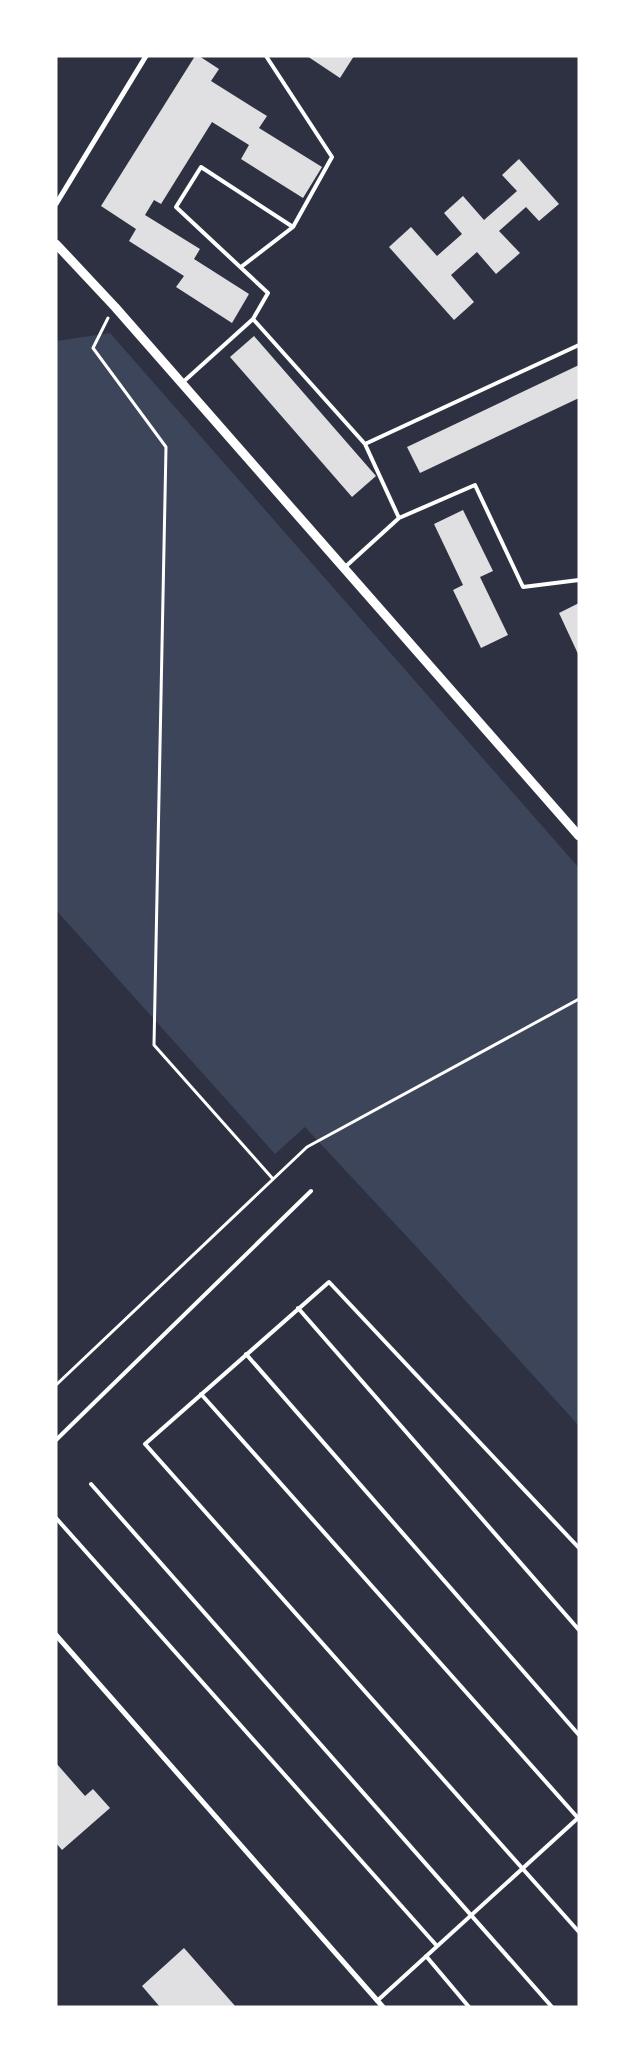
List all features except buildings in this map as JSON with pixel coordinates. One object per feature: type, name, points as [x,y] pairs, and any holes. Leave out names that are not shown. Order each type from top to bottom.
[{"type":"street","points":[[56,204],[146,56]]},
{"type":"street","points":[[56,244],[182,383],[579,836]]},
{"type":"street","points":[[56,1635],[383,2007]]},
{"type":"lane","points":[[241,267],[293,228],[332,157],[266,56]]},
{"type":"lane","points":[[182,383],[253,319],[268,293],[176,207],[201,167],[293,228]]},
{"type":"lane","points":[[253,319],[365,444],[399,518]]},
{"type":"lane","points":[[365,444],[579,345]]},
{"type":"lane","points":[[344,568],[399,518],[474,484],[523,587],[579,580]]},
{"type":"lane","points":[[56,1440],[311,1191]]},
{"type":"lane","points":[[579,1548],[329,1282],[145,1444],[579,1932]]},
{"type":"lane","points":[[298,1308],[579,1630]]},
{"type":"lane","points":[[246,1354],[579,1735]]},
{"type":"lane","points":[[201,1394],[578,1819],[377,2001]]},
{"type":"lane","points":[[91,1484],[552,2007]]},
{"type":"lane","points":[[56,1518],[437,1946]]},
{"type":"lane","points":[[426,1956],[469,2007]]},
{"type":"path","points":[[114,307],[93,348],[166,447],[154,1045],[273,1179]]},
{"type":"path","points":[[56,1385],[307,1147],[579,999]]},
{"type":"shaded area","points":[[110,333],[579,868],[579,1426],[305,1127],[275,1154],[56,910],[56,341]]}]
